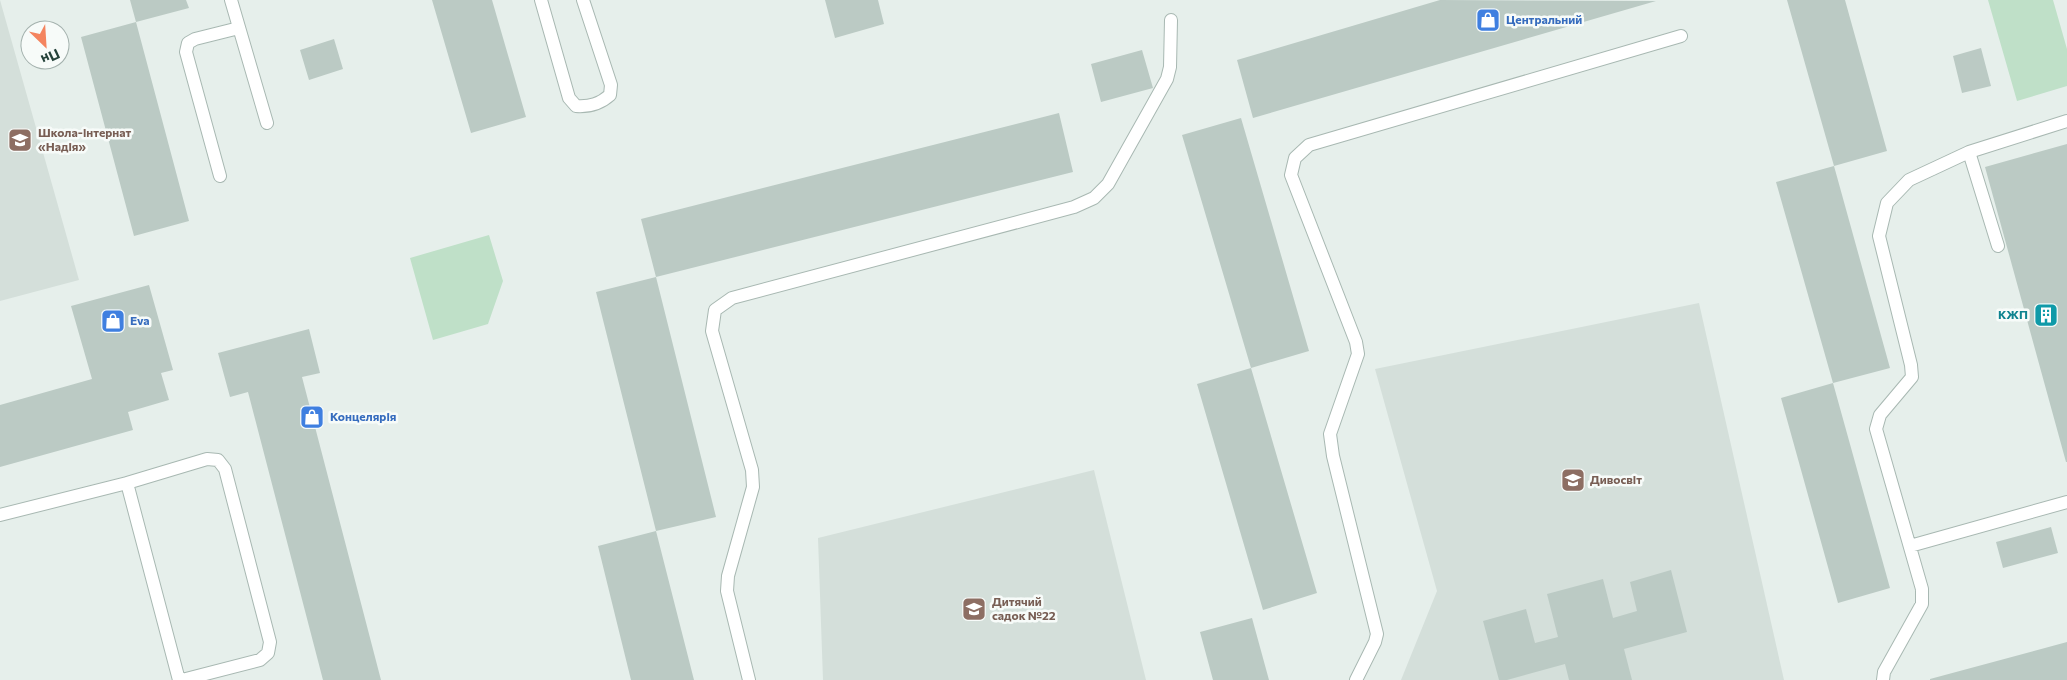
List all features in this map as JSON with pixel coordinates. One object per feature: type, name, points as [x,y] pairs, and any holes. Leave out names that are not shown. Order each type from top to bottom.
[{"type":"lane","points":[[230,0],[267,123]]},
{"type":"lane","points":[[542,0],[569,98],[576,106],[587,107],[602,102],[610,96],[611,85],[583,0]]},
{"type":"lane","points":[[749,680],[727,591],[728,576],[753,487],[752,470],[712,332],[715,310],[732,298],[1074,207],[1094,198],[1108,184],[1167,79],[1170,67],[1172,20]]},
{"type":"lane","points":[[220,176],[186,52],[188,43],[195,39],[238,28]]},
{"type":"lane","points":[[1356,680],[1375,642],[1377,634],[1333,456],[1330,434],[1358,354],[1356,342],[1292,175],[1295,158],[1309,145],[1681,36]]},
{"type":"lane","points":[[1883,680],[1884,672],[1922,604],[1922,589],[1876,429],[1880,415],[1912,377],[1911,364],[1879,236],[1887,203],[1909,180],[1969,152],[2067,121]]},
{"type":"lane","points":[[1969,152],[1998,246]]},
{"type":"lane","points":[[0,515],[128,483],[208,459],[218,460],[225,469],[270,642],[268,653],[260,660],[180,680],[128,483]]},
{"type":"lane","points":[[1910,546],[2067,502]]},
{"type":"shaded area","name":"Школа-інтернат «Надія»","points":[[0,0],[79,280],[0,301]]},
{"type":"shaded area","name":"Дивосвіт","points":[[1699,303],[1784,680],[1401,680],[1437,591],[1375,369]]},
{"type":"shaded area","name":"Дитячий садок №22","points":[[1094,470],[1146,680],[823,680],[818,538]]},
{"type":"green space","points":[[1988,0],[2053,0],[2067,49],[2067,86],[2017,101]]},
{"type":"green space","points":[[489,235],[503,281],[488,324],[433,340],[410,258]]},
{"type":"building","points":[[130,0],[186,0],[189,8],[136,22]]},
{"type":"building","points":[[432,0],[492,0],[526,117],[471,133]]},
{"type":"building","points":[[825,0],[878,0],[884,24],[835,38]]},
{"type":"building","points":[[1440,0],[1656,1],[1253,118],[1237,60]]},
{"type":"building","points":[[1787,0],[1845,0],[1887,151],[1834,166]]},
{"type":"building","points":[[136,22],[189,221],[134,236],[81,37]]},
{"type":"building","points":[[334,39],[343,69],[309,80],[300,50]]},
{"type":"building","points":[[1981,48],[1991,86],[1962,93],[1953,56]]},
{"type":"building","points":[[1142,50],[1153,88],[1101,102],[1091,64]]},
{"type":"building","points":[[1059,113],[1073,172],[656,277],[641,219]]},
{"type":"building","points":[[1241,118],[1309,351],[1251,368],[1182,135]]},
{"type":"building","name":"КЖП","points":[[2067,144],[2067,462],[2066,462],[1985,167]]},
{"type":"building","points":[[1834,166],[1890,368],[1833,383],[1776,182]]},
{"type":"building","points":[[656,277],[716,517],[656,531],[596,292]]},
{"type":"building","points":[[149,285],[173,370],[161,373],[169,400],[128,412],[133,430],[0,467],[0,405],[92,379],[71,306]]},
{"type":"building","points":[[309,329],[320,373],[302,377],[381,680],[323,680],[248,392],[230,397],[218,353]]},
{"type":"building","points":[[1251,368],[1317,593],[1263,610],[1197,384]]},
{"type":"building","points":[[1833,383],[1890,588],[1838,603],[1781,398]]},
{"type":"building","points":[[2051,527],[2058,553],[2003,568],[1996,542]]},
{"type":"building","points":[[656,531],[694,680],[631,680],[598,546]]},
{"type":"building","points":[[1671,570],[1687,632],[1624,649],[1632,680],[1569,680],[1565,664],[1507,680],[1499,680],[1483,621],[1526,609],[1535,643],[1558,637],[1547,594],[1603,579],[1613,618],[1637,611],[1630,582]]},
{"type":"building","points":[[1252,618],[1269,680],[1213,680],[1200,632]]},
{"type":"building","points":[[2067,642],[2067,680],[1930,680],[1930,679]]},
{"type":"place","name":"Центральний","points":[[1488,20]]},
{"type":"place","name":"Школа-інтернат «Надія»","points":[[20,140]]},
{"type":"place","name":"КЖП","points":[[2046,315]]},
{"type":"place","name":"Eva","points":[[113,321]]},
{"type":"place","name":"Концелярія","points":[[312,417]]},
{"type":"place","name":"Дивосвіт","points":[[1573,480]]},
{"type":"place","name":"Дитячий садок №22","points":[[974,609]]}]
